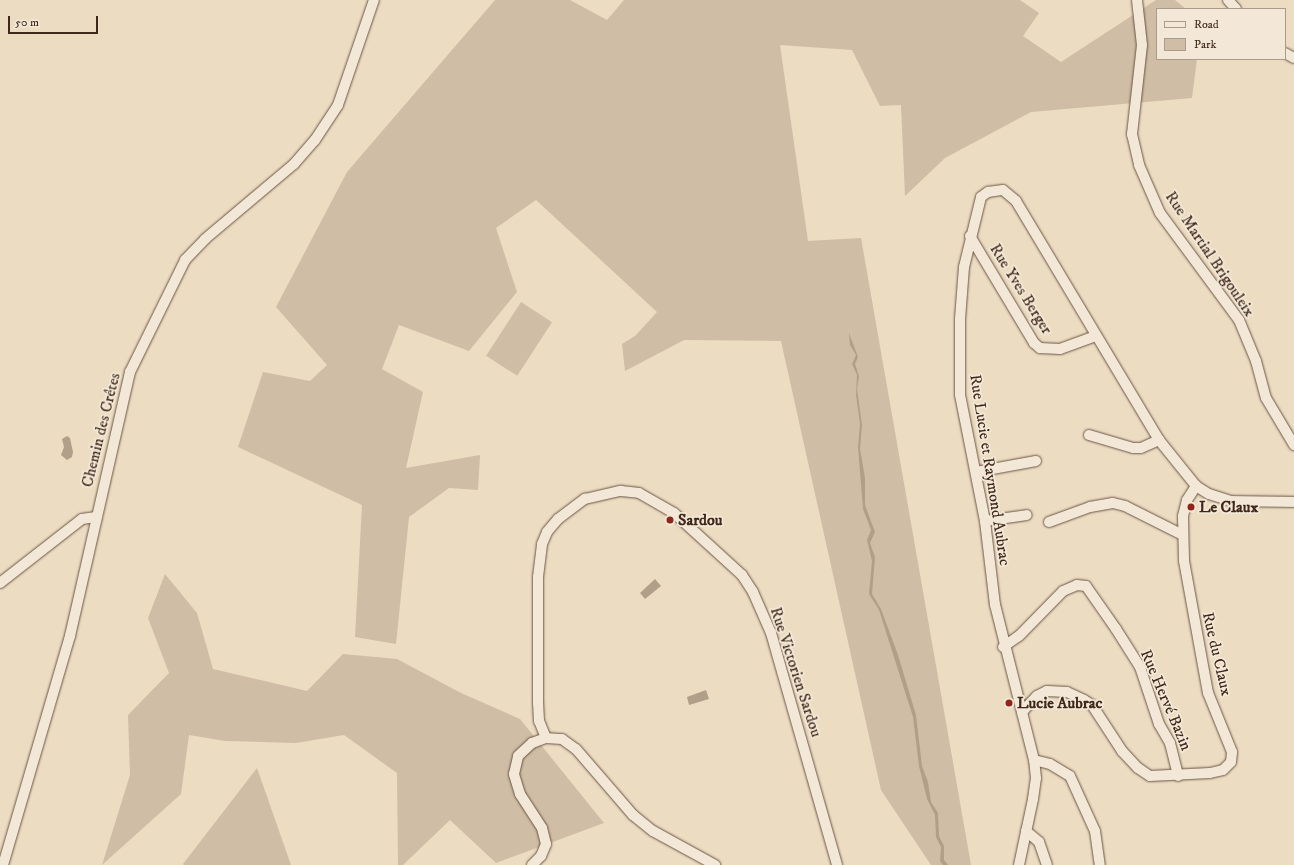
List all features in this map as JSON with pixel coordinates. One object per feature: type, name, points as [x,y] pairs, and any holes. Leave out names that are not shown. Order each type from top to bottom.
[{"type":"street","name":"Chemin des Crêtes","points":[[3,865],[70,636],[130,372],[185,260],[205,239],[294,164],[315,140],[338,105],[374,0]]},
{"type":"street","name":"Rue Martial Brigouleix","points":[[1137,0],[1142,45],[1132,134],[1139,166],[1160,213],[1239,320],[1256,361],[1266,398],[1294,444]]},
{"type":"street","points":[[1228,0],[1235,8]]},
{"type":"street","name":"Rue Lucie et Raymond Aubrac","points":[[1019,865],[1036,778],[1034,760],[1003,647],[995,605],[985,521],[960,395],[958,357],[964,267],[970,236],[981,197],[996,190],[1011,194],[1159,440],[1196,486],[1208,494],[1231,501],[1259,504],[1294,502]]},
{"type":"street","name":"Rue Yves Berger","points":[[970,236],[1034,343],[1040,348],[1060,349],[1096,336]]},
{"type":"street","points":[[1089,435],[1133,448],[1141,448],[1159,440]]},
{"type":"street","points":[[976,472],[1036,461]]},
{"type":"street","name":"Rue du Claux","points":[[1022,712],[1037,696],[1047,691],[1067,692],[1092,705],[1122,751],[1138,768],[1150,776],[1178,776],[1223,770],[1230,762],[1232,752],[1208,693],[1184,561],[1181,534],[1187,500],[1196,486]]},
{"type":"street","name":"Rue Victorien Sardou","points":[[546,738],[540,721],[538,702],[538,577],[542,544],[547,532],[558,520],[585,499],[621,491],[639,493],[674,513],[742,575],[753,592],[771,633],[837,865]]},
{"type":"street","points":[[1049,522],[1090,507],[1113,504],[1125,506],[1181,534]]},
{"type":"street","points":[[985,521],[1027,515]]},
{"type":"street","points":[[0,583],[82,519],[96,517]]},
{"type":"street","name":"Rue Hervé Bazin","points":[[1003,647],[1020,636],[1063,591],[1077,585],[1086,586],[1116,628],[1140,667],[1159,724],[1170,743],[1178,776]]},
{"type":"street","points":[[532,865],[541,856],[546,844],[542,828],[520,794],[514,774],[518,756],[532,743],[546,738],[562,739],[576,749],[632,815],[653,831],[715,865]]},
{"type":"street","points":[[1034,760],[1050,764],[1070,776],[1095,831],[1100,865]]},
{"type":"street","points":[[1026,831],[1039,842],[1048,865]]},
{"type":"green space","points":[[495,0],[570,0],[607,20],[624,0],[1020,0],[1039,13],[1023,36],[1061,62],[1156,0],[1175,0],[1185,8],[1156,8],[1156,60],[1197,60],[1192,98],[1031,112],[945,158],[905,196],[901,105],[880,106],[852,50],[780,45],[808,241],[861,238],[971,865],[931,865],[881,790],[781,341],[684,340],[625,371],[622,344],[635,336],[657,312],[536,200],[496,228],[517,292],[469,351],[399,325],[382,369],[423,392],[406,468],[480,455],[478,490],[449,488],[409,517],[396,644],[355,637],[362,505],[238,447],[263,372],[310,381],[327,365],[276,307],[347,172]]},
{"type":"green space","points":[[521,302],[552,322],[517,376],[486,356]]},
{"type":"green space","points":[[165,574],[197,613],[213,669],[307,691],[343,654],[397,659],[461,693],[520,719],[604,823],[496,863],[450,820],[403,865],[398,865],[397,773],[344,735],[296,743],[225,741],[189,735],[181,794],[102,865],[130,775],[128,715],[169,673],[148,618]]},
{"type":"green space","points":[[257,768],[291,865],[184,865],[183,864]]},
{"type":"shaded area","points":[[849,333],[858,357],[855,364],[859,376],[857,389],[862,425],[860,449],[865,478],[865,505],[875,532],[870,543],[875,557],[872,594],[881,609],[898,655],[916,715],[922,766],[928,782],[931,802],[938,813],[939,836],[944,846],[944,860],[948,865],[943,865],[940,861],[941,847],[936,837],[935,815],[927,799],[919,766],[913,717],[879,610],[869,594],[872,561],[867,540],[871,530],[863,509],[858,447],[860,424],[856,395],[857,375],[852,364],[856,355],[850,345]]},
{"type":"shaded area","points":[[67,436],[70,438],[73,452],[72,457],[67,460],[61,455],[64,447],[62,439]]},
{"type":"shaded area","points":[[655,579],[661,586],[645,599],[640,593]]},
{"type":"shaded area","points":[[706,690],[709,699],[689,705],[687,697]]},
{"type":"place","name":"Le Claux","points":[[1191,507]]},
{"type":"place","name":"Sardou","points":[[670,520]]},
{"type":"place","name":"Lucie Aubrac","points":[[1009,703]]}]
